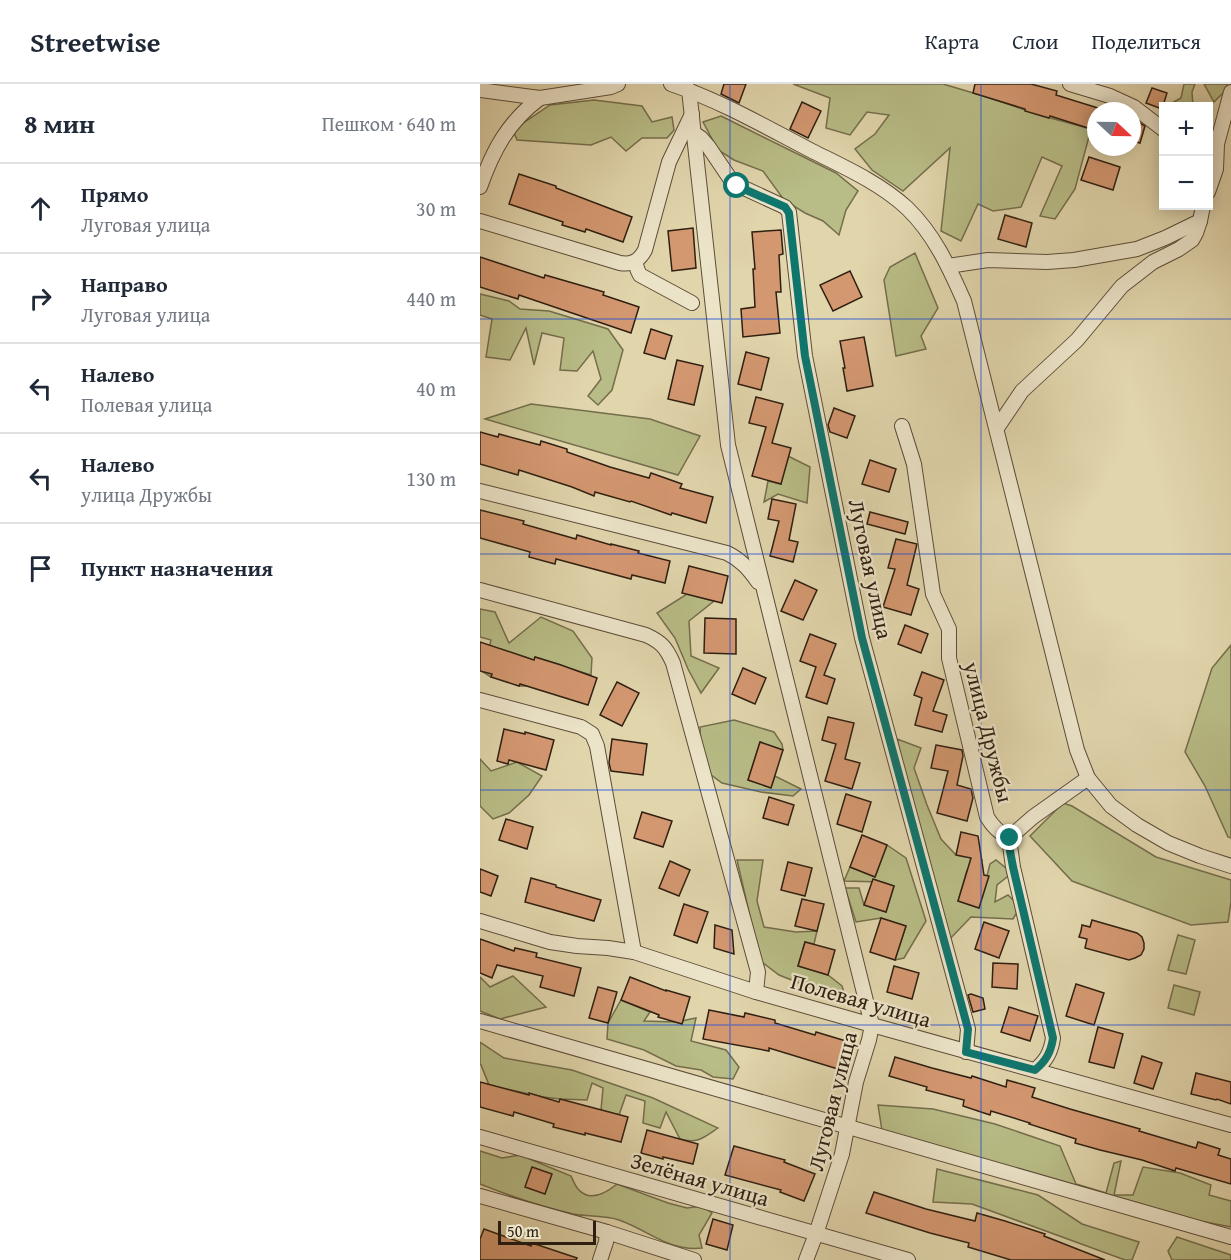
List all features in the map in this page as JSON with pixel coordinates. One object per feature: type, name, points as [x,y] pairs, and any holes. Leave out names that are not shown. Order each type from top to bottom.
[{"type":"street","points":[[480,90],[540,98],[618,84]]},
{"type":"street","points":[[671,84],[741,113],[865,178],[890,194],[929,233],[964,301],[1077,750],[1088,778],[1111,806],[1137,825],[1168,843],[1231,866]]},
{"type":"street","points":[[1070,84],[1110,96],[1134,107],[1159,126]]},
{"type":"street","name":"Луговая улица","points":[[689,90],[728,445],[872,1025],[855,1082],[842,1154],[806,1260]]},
{"type":"street","points":[[1213,179],[1216,169],[1213,145],[1231,92]]},
{"type":"street","points":[[480,187],[493,155],[506,132],[517,118],[540,98]]},
{"type":"street","points":[[480,222],[620,263],[635,262],[645,250],[666,170],[692,113]]},
{"type":"street","name":"Луговая улица","points":[[695,134],[708,146],[733,183],[785,207],[789,213],[805,356],[862,638],[968,1029],[966,1052]]},
{"type":"street","points":[[997,428],[1022,392],[1077,340],[1122,286],[1153,262],[1192,240],[1202,210]]},
{"type":"street","points":[[948,266],[988,260],[1047,262],[1074,260],[1137,249],[1200,220]]},
{"type":"street","points":[[635,262],[640,275],[692,303]]},
{"type":"street","name":"улица Дружбы","points":[[902,426],[914,464],[933,594],[949,629],[949,658],[987,817],[993,827],[1002,835],[1010,838]]},
{"type":"street","name":"Луговая улица","points":[[480,491],[727,553],[747,566],[757,580],[766,600]]},
{"type":"street","points":[[727,553],[753,545]]},
{"type":"street","points":[[480,590],[646,635],[663,645],[673,663],[758,972],[756,992]]},
{"type":"street","points":[[480,700],[581,727],[592,734],[597,746],[633,952]]},
{"type":"street","points":[[1035,1070],[1047,1057],[1053,1038],[1013,867],[1010,838],[1033,817],[1088,778]]},
{"type":"street","name":"Полевая улица","points":[[480,921],[550,942],[633,952],[756,992],[1231,1125]]},
{"type":"street","points":[[480,1021],[1231,1237]]},
{"type":"street","name":"Зелёная улица","points":[[480,1137],[908,1260]]},
{"type":"street","points":[[480,1196],[607,1232],[694,1260]]},
{"type":"street","points":[[600,1260],[607,1232]]},
{"type":"green space","points":[[793,84],[943,84],[1087,128],[1087,144],[1075,189],[1055,219],[1040,216],[1062,166],[1042,157],[1021,207],[993,211],[978,204],[961,241],[941,231],[950,148],[903,191],[872,170],[855,149],[875,134],[889,115],[867,112],[850,135],[826,128],[830,98]]},
{"type":"green space","points":[[1184,84],[1195,84],[1192,92],[1193,102],[1174,102],[1181,98]]},
{"type":"green space","points":[[1204,84],[1227,84],[1227,89],[1214,102]]},
{"type":"green space","points":[[594,100],[642,106],[652,122],[672,117],[674,130],[667,138],[642,138],[626,151],[611,137],[591,145],[517,140],[513,130],[550,105]]},
{"type":"green space","points":[[721,116],[836,173],[858,191],[846,210],[839,235],[823,221],[784,200],[763,171],[734,160],[718,150],[703,122]]},
{"type":"green space","points":[[915,253],[938,308],[921,336],[926,349],[896,356],[884,280],[890,267]]},
{"type":"green space","points":[[480,294],[509,301],[520,309],[549,311],[608,329],[623,350],[612,390],[598,405],[588,396],[601,379],[593,351],[577,371],[560,370],[564,338],[542,333],[534,365],[526,328],[510,360],[486,357],[492,319],[480,315]]},
{"type":"green space","points":[[531,404],[650,419],[700,436],[678,475],[485,419]]},
{"type":"green space","points":[[784,454],[810,467],[807,503],[778,494],[764,502],[768,481],[781,484]]},
{"type":"green space","points":[[687,594],[714,601],[689,621],[691,656],[719,668],[701,693],[675,638],[657,613]]},
{"type":"green space","points":[[480,609],[495,612],[509,643],[541,617],[573,631],[592,658],[591,675],[572,669],[553,694],[561,665],[535,657],[526,686],[519,686],[528,658],[501,649],[491,677],[483,672],[491,640],[480,637]]},
{"type":"green space","points":[[1231,645],[1231,838],[1228,837],[1205,786],[1185,752],[1212,668]]},
{"type":"green space","points":[[734,720],[774,732],[782,744],[783,750],[760,742],[748,780],[771,787],[775,776],[801,789],[793,796],[761,792],[722,783],[702,768],[700,727]]},
{"type":"green space","points":[[897,739],[921,748],[914,768],[941,839],[956,855],[982,860],[979,867],[967,870],[958,901],[979,908],[990,864],[996,860],[1012,873],[997,885],[995,902],[1008,895],[1020,907],[1013,919],[971,917],[945,944]]},
{"type":"green space","points":[[480,759],[491,771],[517,762],[542,776],[529,795],[509,813],[493,819],[480,806]]},
{"type":"green space","points":[[1063,803],[1072,806],[1156,857],[1231,880],[1228,922],[1191,925],[1072,881],[1030,836]]},
{"type":"green space","points":[[887,845],[906,858],[926,921],[904,958],[895,960],[906,926],[881,918],[856,922],[845,888],[859,888],[864,905],[886,912],[894,886],[882,882],[844,881],[850,867],[875,877]]},
{"type":"green space","points":[[737,860],[763,860],[757,901],[764,927],[796,932],[817,931],[814,944],[805,942],[798,966],[828,975],[842,986],[847,1002],[779,975],[762,962]]},
{"type":"green space","points":[[1178,935],[1195,940],[1186,974],[1168,970]]},
{"type":"green space","points":[[513,976],[546,1007],[500,1019],[480,1011],[480,977],[490,987]]},
{"type":"green space","points":[[1174,985],[1200,992],[1194,1015],[1168,1008]]},
{"type":"green space","points":[[621,1000],[650,1012],[644,1021],[676,1022],[696,1018],[691,1041],[726,1050],[739,1067],[733,1079],[713,1077],[701,1070],[676,1066],[644,1050],[607,1039],[608,1023]]},
{"type":"green space","points":[[480,1042],[504,1058],[572,1070],[653,1098],[718,1128],[696,1140],[680,1139],[666,1112],[660,1128],[643,1123],[645,1101],[626,1095],[619,1115],[601,1110],[603,1088],[592,1083],[587,1100],[543,1097],[489,1085],[480,1064]]},
{"type":"green space","points":[[878,1105],[933,1109],[995,1124],[1060,1146],[1076,1184],[1106,1193],[1114,1163],[1121,1161],[1114,1195],[1133,1195],[1143,1167],[1180,1173],[1211,1185],[1209,1195],[1231,1201],[1231,1227],[1190,1219],[883,1137]]},
{"type":"green space","points":[[480,1151],[502,1158],[520,1155],[571,1176],[577,1188],[588,1195],[598,1195],[617,1184],[687,1208],[702,1206],[712,1213],[699,1235],[702,1248],[679,1247],[619,1220],[561,1211],[480,1184]]},
{"type":"green space","points":[[937,1169],[1038,1195],[1082,1224],[1139,1242],[1132,1260],[1125,1260],[972,1204],[933,1202]]},
{"type":"green space","points":[[1177,1237],[1231,1255],[1231,1260],[1172,1260],[1168,1251]]},
{"type":"building","points":[[724,84],[746,84],[739,103],[721,94]]},
{"type":"building","points":[[975,84],[1031,84],[1057,91],[1056,95],[1087,105],[1087,128],[1025,111],[1025,109],[973,93]]},
{"type":"building","points":[[1152,88],[1167,93],[1164,102],[1159,102],[1159,108],[1146,103]]},
{"type":"building","points":[[802,102],[821,111],[808,138],[790,129]]},
{"type":"building","points":[[1141,124],[1145,126],[1141,140]]},
{"type":"building","points":[[1089,157],[1120,167],[1113,190],[1081,180]]},
{"type":"building","points":[[519,174],[556,186],[556,188],[632,217],[623,242],[586,229],[585,232],[562,225],[563,222],[509,204]]},
{"type":"building","points":[[1005,215],[1032,223],[1026,247],[998,239]]},
{"type":"building","points":[[693,228],[696,268],[672,271],[668,231]]},
{"type":"building","points":[[781,230],[783,254],[779,255],[781,292],[776,292],[780,333],[743,337],[741,309],[755,307],[752,232]]},
{"type":"building","points":[[480,257],[544,278],[545,275],[604,292],[603,295],[639,307],[631,333],[519,295],[518,299],[480,287]]},
{"type":"building","points":[[850,271],[862,297],[833,311],[820,285]]},
{"type":"building","points":[[651,329],[672,336],[665,359],[644,353]]},
{"type":"building","points":[[864,337],[873,386],[847,391],[840,341]]},
{"type":"building","points":[[746,352],[769,358],[761,390],[738,384]]},
{"type":"building","points":[[677,360],[703,366],[694,405],[668,399]]},
{"type":"building","points":[[756,397],[783,404],[772,443],[791,448],[781,484],[752,476],[766,427],[749,423]]},
{"type":"building","points":[[834,408],[855,416],[847,438],[830,432],[828,425]]},
{"type":"building","points":[[480,432],[498,437],[499,434],[540,445],[541,441],[610,467],[649,478],[651,473],[682,484],[680,488],[713,497],[706,523],[595,492],[594,496],[519,470],[518,475],[480,464]]},
{"type":"building","points":[[870,460],[896,469],[889,492],[862,484]]},
{"type":"building","points":[[772,499],[796,504],[789,540],[798,542],[793,562],[770,556],[779,521],[768,519]]},
{"type":"building","points":[[480,510],[524,521],[523,524],[576,539],[577,535],[670,561],[665,583],[632,575],[631,579],[556,559],[555,564],[529,557],[530,552],[480,538]]},
{"type":"building","points":[[870,512],[908,522],[905,534],[867,524]]},
{"type":"building","points":[[896,539],[917,544],[907,585],[919,589],[911,615],[883,607],[895,569],[888,568]]},
{"type":"building","points":[[689,566],[728,576],[722,603],[682,593]]},
{"type":"building","points":[[795,580],[817,590],[803,620],[781,611]]},
{"type":"building","points":[[705,618],[736,619],[736,654],[704,653]]},
{"type":"building","points":[[905,625],[928,634],[921,653],[898,644]]},
{"type":"building","points":[[810,634],[836,644],[824,675],[835,679],[827,704],[806,697],[816,667],[800,661]]},
{"type":"building","points":[[480,642],[534,660],[535,657],[561,665],[597,678],[588,705],[520,684],[519,686],[480,671]]},
{"type":"building","points":[[743,668],[766,678],[755,704],[732,694]]},
{"type":"building","points":[[922,672],[944,680],[933,711],[947,715],[942,732],[915,725],[922,698],[914,695]]},
{"type":"building","points":[[617,682],[639,693],[622,726],[600,715]]},
{"type":"building","points":[[828,717],[854,723],[845,759],[860,763],[852,789],[825,781],[836,744],[822,740]]},
{"type":"building","points":[[504,729],[554,740],[546,770],[509,760],[508,764],[497,761]]},
{"type":"building","points":[[612,739],[647,744],[643,775],[611,771],[609,763]]},
{"type":"building","points":[[760,742],[783,750],[771,788],[748,780]]},
{"type":"building","points":[[936,745],[962,750],[963,756],[957,785],[971,789],[973,798],[967,821],[937,813],[948,771],[931,768]]},
{"type":"building","points":[[846,794],[871,802],[862,832],[837,824]]},
{"type":"building","points":[[769,797],[794,805],[788,825],[763,818]]},
{"type":"building","points":[[642,812],[672,821],[663,847],[634,838]]},
{"type":"building","points":[[506,819],[533,827],[527,849],[499,840]]},
{"type":"building","points":[[961,832],[978,836],[984,875],[989,876],[979,908],[958,901],[971,858],[956,855]]},
{"type":"building","points":[[862,835],[887,845],[875,877],[850,867]]},
{"type":"building","points":[[670,861],[690,870],[679,896],[659,888]]},
{"type":"building","points":[[788,862],[812,868],[805,896],[781,890]]},
{"type":"building","points":[[480,869],[498,876],[491,896],[480,892]]},
{"type":"building","points":[[531,878],[601,900],[594,921],[525,902]]},
{"type":"building","points":[[873,879],[894,886],[886,912],[864,905]]},
{"type":"building","points":[[802,899],[824,904],[817,931],[795,926]]},
{"type":"building","points":[[684,904],[708,912],[697,943],[674,935]]},
{"type":"building","points":[[881,918],[906,926],[895,960],[870,952]]},
{"type":"building","points":[[1092,920],[1137,933],[1142,937],[1144,943],[1141,955],[1129,960],[1085,948],[1087,939],[1079,937],[1082,925],[1090,927]]},
{"type":"building","points":[[984,922],[1009,931],[999,958],[975,949]]},
{"type":"building","points":[[715,925],[732,930],[734,954],[714,948]]},
{"type":"building","points":[[480,939],[514,951],[515,948],[537,953],[536,957],[581,968],[574,996],[540,987],[543,976],[497,965],[492,978],[480,973]]},
{"type":"building","points":[[805,942],[835,950],[828,975],[798,966]]},
{"type":"building","points":[[993,963],[1018,964],[1017,989],[992,987]]},
{"type":"building","points":[[894,966],[919,973],[912,999],[887,992]]},
{"type":"building","points":[[630,977],[666,991],[690,997],[682,1024],[658,1017],[659,1015],[621,1000]]},
{"type":"building","points":[[1076,984],[1104,993],[1094,1025],[1066,1016]]},
{"type":"building","points":[[598,987],[617,992],[608,1023],[589,1018]]},
{"type":"building","points":[[968,995],[983,998],[985,1009],[973,1012]]},
{"type":"building","points":[[1009,1007],[1038,1016],[1030,1041],[1001,1032]]},
{"type":"building","points":[[709,1010],[744,1017],[745,1013],[775,1020],[775,1023],[815,1035],[816,1032],[846,1041],[838,1069],[769,1048],[769,1051],[703,1039]]},
{"type":"building","points":[[1098,1027],[1123,1034],[1114,1068],[1089,1062]]},
{"type":"building","points":[[1142,1056],[1162,1063],[1153,1089],[1134,1083]]},
{"type":"building","points":[[895,1057],[1006,1087],[1007,1080],[1035,1088],[1032,1097],[1196,1148],[1198,1142],[1220,1149],[1218,1155],[1231,1159],[1231,1184],[1075,1143],[1076,1139],[1030,1123],[991,1111],[990,1115],[963,1106],[964,1100],[926,1090],[927,1087],[889,1076]]},
{"type":"building","points":[[1196,1073],[1231,1082],[1231,1104],[1191,1094]]},
{"type":"building","points":[[480,1082],[559,1102],[560,1099],[628,1117],[621,1142],[553,1127],[554,1124],[514,1112],[513,1116],[480,1107]]},
{"type":"building","points":[[647,1130],[698,1144],[693,1164],[641,1153]]},
{"type":"building","points":[[734,1146],[785,1160],[784,1162],[815,1174],[804,1201],[780,1192],[781,1190],[725,1175]]},
{"type":"building","points":[[532,1167],[552,1174],[545,1194],[525,1187]]},
{"type":"building","points":[[874,1192],[926,1209],[975,1221],[977,1213],[1005,1221],[1045,1234],[1044,1236],[1105,1260],[1011,1260],[968,1247],[969,1243],[866,1213]]},
{"type":"building","points":[[713,1219],[733,1225],[727,1250],[706,1244]]},
{"type":"building","points":[[484,1229],[531,1246],[532,1243],[577,1258],[576,1260],[480,1260],[480,1239]]},
{"type":"route","points":[[737,186],[785,207],[789,213],[805,356],[862,638],[968,1029],[966,1052],[1035,1070],[1047,1057],[1053,1038],[1013,867],[1010,838]]}]
